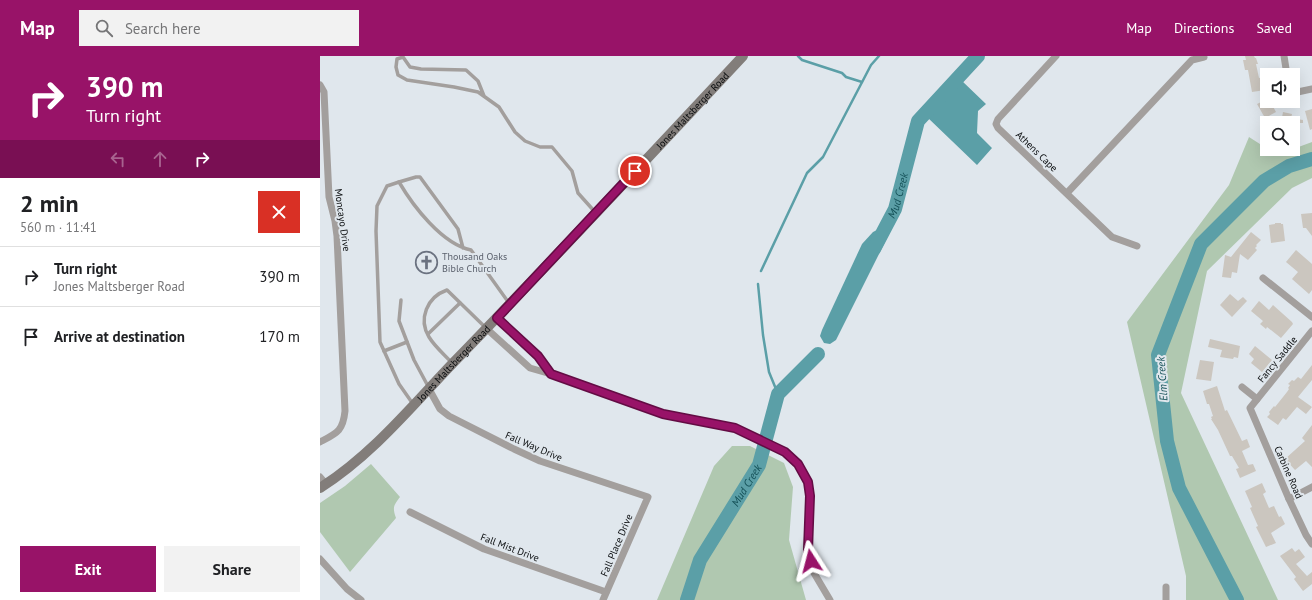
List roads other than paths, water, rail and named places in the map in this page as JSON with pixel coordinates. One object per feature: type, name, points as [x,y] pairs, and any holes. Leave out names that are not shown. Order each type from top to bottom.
[{"type":"main road","name":"Jones Maltsberger Road","points":[[322,483],[370,448],[391,429],[743,56]]},
{"type":"street","name":"Athens Cape","points":[[1056,56],[998,119],[996,124],[998,128],[1112,237],[1137,246]]},
{"type":"street","points":[[1284,56],[1286,68]]},
{"type":"street","points":[[1067,193],[1192,60],[1204,57]]},
{"type":"street","name":"Moncayo Drive","points":[[320,85],[324,92],[329,197],[337,236],[345,411],[343,425],[338,431],[320,442]]},
{"type":"street","points":[[1300,92],[1312,89]]},
{"type":"street","points":[[1262,278],[1312,317]]},
{"type":"street","points":[[497,318],[538,356],[551,374]]},
{"type":"street","points":[[487,329],[530,368],[663,414],[735,428],[785,452],[798,464],[808,482],[810,496],[808,550],[814,573],[830,600]]},
{"type":"street","name":"Fancy Saddle","points":[[1250,408],[1312,331]]},
{"type":"street","points":[[510,351],[520,340]]},
{"type":"street","points":[[1242,387],[1257,399]]},
{"type":"street","name":"Fall Way Drive","points":[[429,389],[440,409],[449,416],[514,449],[540,461],[648,497]]},
{"type":"street","name":"Carbine Road","points":[[1250,408],[1289,499],[1306,535],[1312,544]]},
{"type":"street","points":[[1289,499],[1312,487]]},
{"type":"street","name":"Fall Place Drive","points":[[603,600],[648,497]]},
{"type":"street","name":"Fall Mist Drive","points":[[410,512],[484,549],[606,592]]},
{"type":"street","points":[[320,559],[322,567],[360,600]]},
{"type":"street","points":[[1166,587],[1166,600]]},
{"type":"lane","points":[[484,96],[478,82],[466,70],[421,69],[410,66],[403,56],[397,59],[396,67],[398,75],[407,80],[478,92],[499,108],[515,132],[525,141],[540,147],[552,147],[572,172],[578,193],[596,213]]},
{"type":"lane","points":[[413,405],[398,384],[380,342],[376,231],[378,206],[387,186],[416,176],[420,177],[458,229],[463,248]]},
{"type":"lane","points":[[399,182],[410,200],[428,222],[448,239],[463,248],[471,250],[510,304]]},
{"type":"lane","points":[[452,364],[429,337],[423,320],[428,303],[439,293],[447,290],[487,329]]},
{"type":"lane","points":[[402,300],[399,321],[414,360],[429,389]]},
{"type":"lane","points":[[428,334],[460,303]]},
{"type":"lane","points":[[384,351],[407,342]]},
{"type":"water","points":[[961,80],[986,104],[978,111],[977,133],[992,148],[977,165],[927,117]]},
{"type":"water","points":[[879,229],[886,233],[885,242],[836,340],[830,344],[824,343],[820,336],[822,330],[862,244],[873,232]]},
{"type":"waterway","points":[[798,56],[802,60],[842,73],[846,77],[862,82]]},
{"type":"waterway","points":[[761,271],[807,173],[823,157],[871,65],[879,56]]},
{"type":"waterway","name":"Mud Creek","points":[[874,249],[895,209],[918,121],[978,56]]},
{"type":"waterway","name":"Elm Creek","points":[[1237,600],[1179,488],[1167,441],[1158,355],[1201,244],[1264,181],[1289,166],[1312,159]]},
{"type":"waterway","points":[[758,284],[763,335],[769,372],[778,394]]},
{"type":"waterway","name":"Mud Creek","points":[[687,600],[700,560],[759,465],[778,394],[818,354]]},
{"type":"place","name":"Thousand Oaks Bible Church","points":[[427,262]]}]
